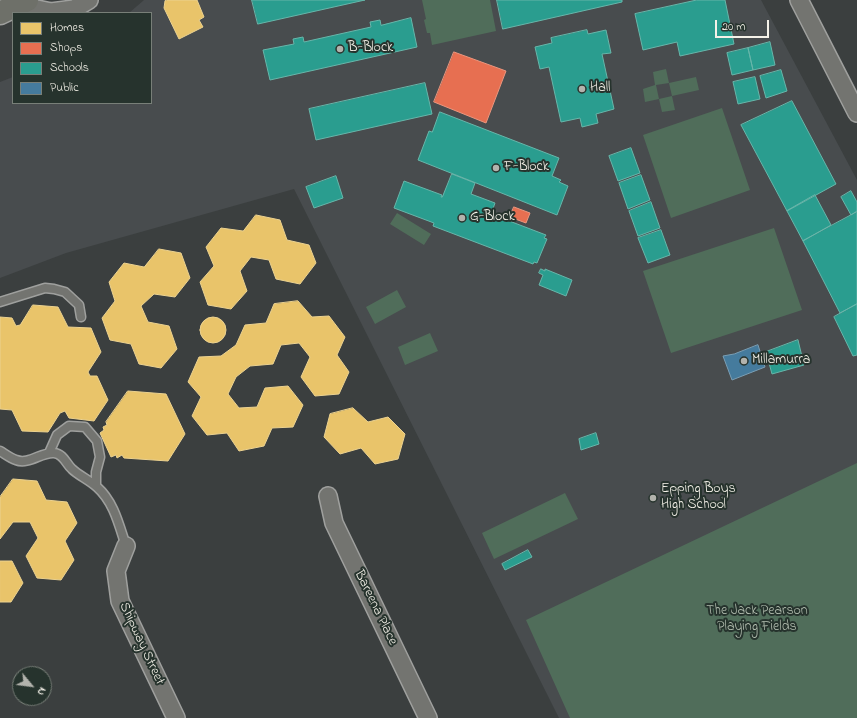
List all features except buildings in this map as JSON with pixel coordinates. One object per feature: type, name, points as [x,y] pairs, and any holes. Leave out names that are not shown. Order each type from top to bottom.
[{"type":"street","points":[[15,6],[51,12],[74,9],[90,0]]},
{"type":"street","points":[[799,0],[857,114]]},
{"type":"street","name":"Bareena Place","points":[[328,496],[334,523],[428,718]]},
{"type":"street","name":"Shipway Street","points":[[126,546],[116,571],[120,601],[176,718]]},
{"type":"lane","points":[[0,302],[45,288],[54,289],[66,292],[79,305],[82,317]]},
{"type":"lane","points":[[49,453],[57,435],[69,426],[84,427],[96,441],[100,457],[96,472],[96,486]]},
{"type":"lane","points":[[0,451],[17,460],[29,460],[49,453],[56,453],[63,458],[72,469],[96,486],[108,499],[126,546]]},
{"type":"shaded area","name":"Epping Boys High School","points":[[144,0],[761,0],[857,180],[857,718],[559,718],[294,189],[66,253],[0,278],[0,82],[12,77],[12,104],[152,104],[152,12],[130,12]]},
{"type":"green space","points":[[422,0],[490,0],[496,31],[432,45],[430,33],[427,33],[424,20],[426,19]]},
{"type":"green space","points":[[666,69],[669,83],[656,85],[659,99],[645,102],[643,89],[655,85],[653,72]]},
{"type":"green space","points":[[696,77],[699,90],[672,96],[669,83]]},
{"type":"green space","points":[[672,96],[675,110],[662,112],[659,99]]},
{"type":"green space","points":[[722,108],[750,190],[671,218],[643,135]]},
{"type":"green space","points":[[397,213],[431,234],[424,245],[390,224]]},
{"type":"green space","points":[[774,228],[802,310],[671,353],[643,271]]},
{"type":"green space","points":[[397,290],[406,307],[375,324],[366,307]]},
{"type":"green space","points":[[430,333],[438,351],[405,365],[398,347]]},
{"type":"green space","name":"The Jack Pearson Playing Fields","points":[[857,463],[857,718],[570,718],[526,620]]},
{"type":"green space","points":[[565,493],[578,519],[494,559],[482,533]]},
{"type":"place","name":"B-Block","points":[[340,49]]},
{"type":"place","name":"Hall","points":[[582,89]]},
{"type":"place","name":"F-Block","points":[[496,168]]},
{"type":"place","name":"G-Block","points":[[462,218]]},
{"type":"place","name":"Millamurra","points":[[744,361]]},
{"type":"place","name":"Epping Boys High School","points":[[653,498]]}]
